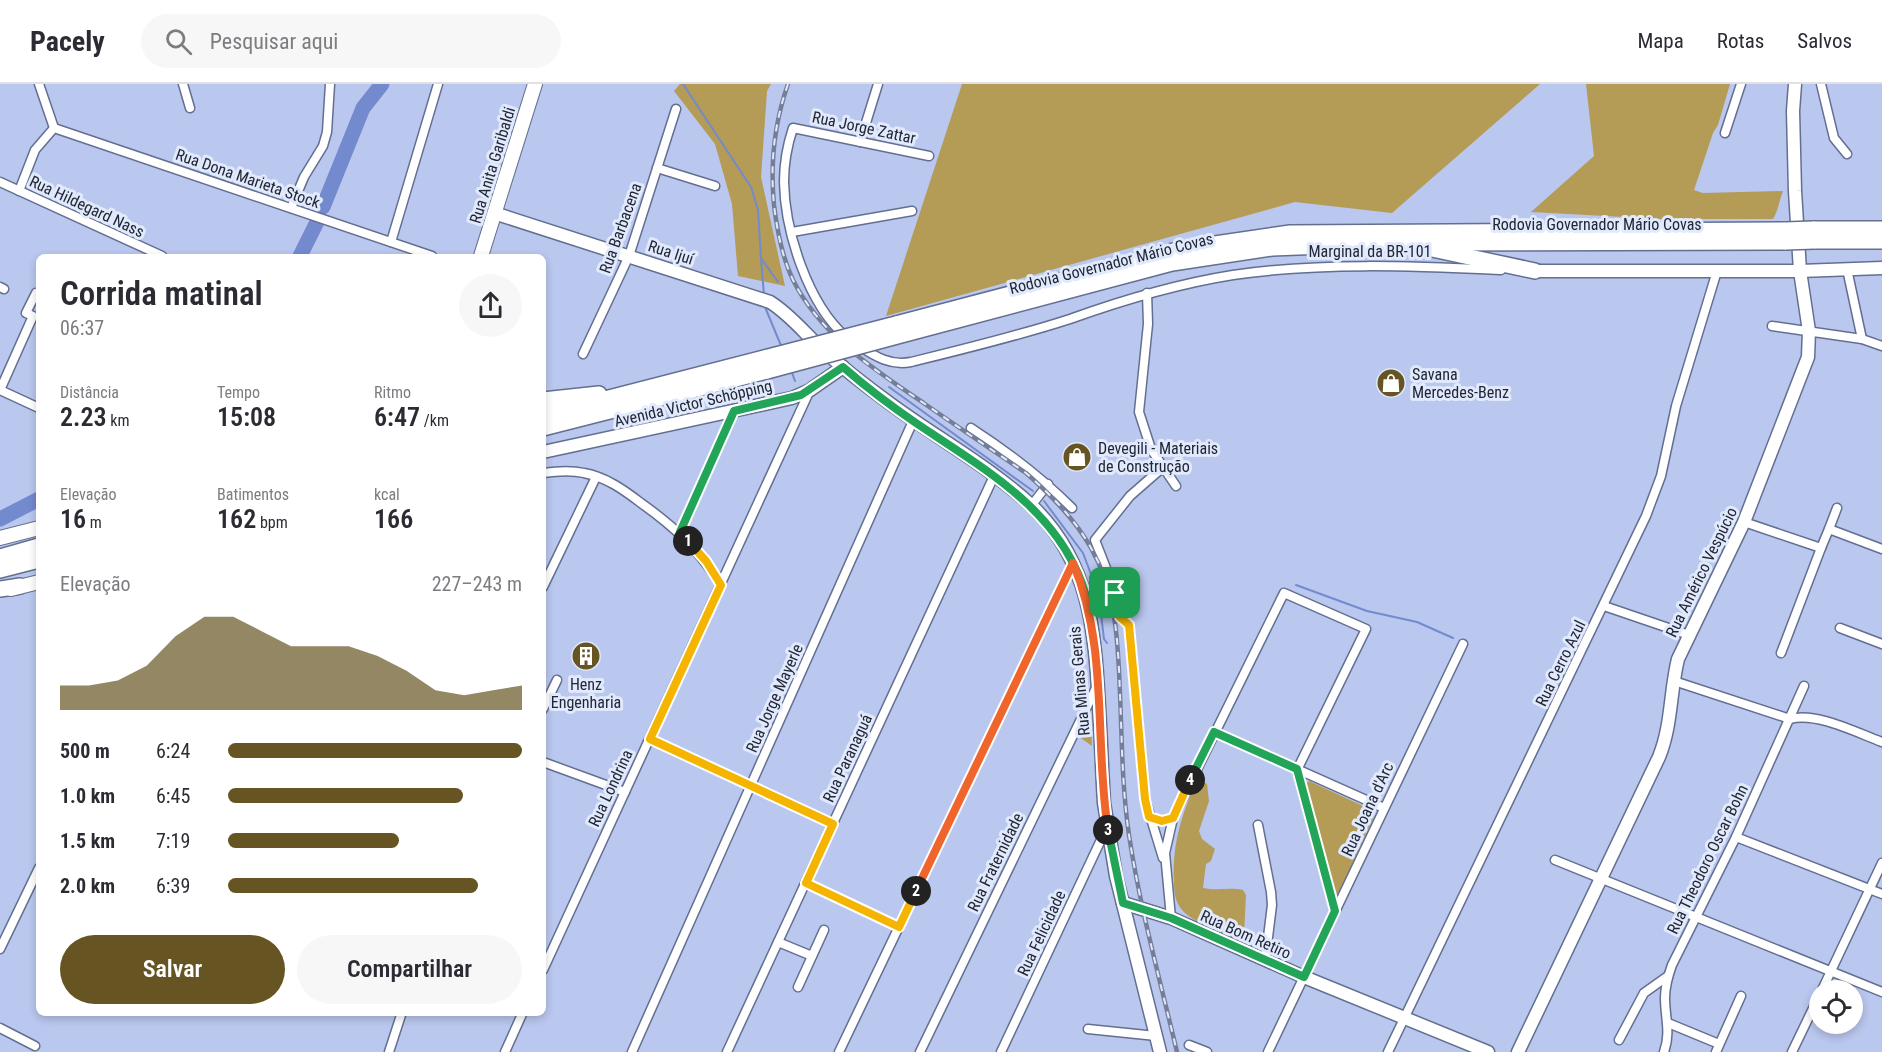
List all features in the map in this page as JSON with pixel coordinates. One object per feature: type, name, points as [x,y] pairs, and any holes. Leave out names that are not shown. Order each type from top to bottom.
[{"type":"highway","name":"Rodovia Governador Mário Covas","points":[[546,427],[767,364],[898,330],[1195,259],[1284,247],[1786,236],[1882,229]]},
{"type":"highway","name":"Rodovia Governador Mário Covas","points":[[898,330],[1154,255],[1208,243],[1309,231],[1786,236]]},
{"type":"highway","name":"Rodovia Governador Mário Covas","points":[[1814,235],[1882,241]]},
{"type":"highway","points":[[1403,243],[1535,271]]},
{"type":"highway","name":"Rodovia Governador Mário Covas","points":[[546,414],[638,391],[767,364]]},
{"type":"highway","points":[[546,400],[638,391]]},
{"type":"highway","points":[[0,556],[36,547]]},
{"type":"highway","points":[[0,570],[36,561]]},
{"type":"highway","points":[[0,590],[20,586]]},
{"type":"main road","name":"Rua Anita Garibaldi","points":[[482,254],[535,84]]},
{"type":"main road","name":"Rua Américo Vespúcio","points":[[1518,1052],[1665,743],[1678,659],[1744,522],[1808,357],[1809,331],[1800,271],[1793,127],[1796,84]]},
{"type":"main road","name":"Rua Ijuí","points":[[494,213],[770,302],[787,314],[823,350]]},
{"type":"main road","name":"Marginal da BR-101","points":[[1535,271],[1800,271],[1882,268]]},
{"type":"main road","name":"Rua Minas Gerais","points":[[823,350],[913,421],[994,476],[1031,506],[1055,532],[1073,563],[1086,596],[1095,642],[1107,826],[1123,903],[1160,1052]]},
{"type":"main road","name":"Avenida Victor Schöpping","points":[[546,451],[792,398],[810,390],[843,367]]},
{"type":"main road","points":[[0,538],[36,529]]},
{"type":"main road","points":[[20,586],[36,583]]},
{"type":"main road","name":"Rua Bom Retiro","points":[[1123,903],[1171,918],[1265,961],[1488,1052]]},
{"type":"street","points":[[19,191],[35,150],[54,128],[39,84]]},
{"type":"street","points":[[183,84],[190,108]]},
{"type":"street","points":[[291,208],[304,177],[323,146],[327,132],[330,84]]},
{"type":"street","points":[[391,242],[438,84]]},
{"type":"street","points":[[860,142],[878,84]]},
{"type":"street","points":[[1725,133],[1741,84]]},
{"type":"street","points":[[1821,84],[1834,138],[1847,154]]},
{"type":"street","name":"Rua Barbacena","points":[[583,354],[629,256],[676,109]]},
{"type":"street","name":"Rua Dona Marieta Stock","points":[[54,128],[391,242],[419,254]]},
{"type":"street","name":"Rua Jorge Zattar","points":[[793,128],[929,156]]},
{"type":"street","name":"Marginal da BR-101","points":[[793,128],[788,145],[784,182],[792,232],[810,287],[829,320],[847,338],[873,355],[894,363],[911,363],[1069,319],[1147,293],[1231,275],[1308,266],[1535,271]]},
{"type":"street","points":[[657,168],[715,186]]},
{"type":"street","name":"Rua Hildegard Nass","points":[[0,182],[158,254]]},
{"type":"street","points":[[792,232],[912,211]]},
{"type":"street","points":[[1847,269],[1862,339]]},
{"type":"street","name":"Rua Cerro Azul","points":[[1388,1052],[1604,606],[1656,492],[1676,406],[1717,271]]},
{"type":"street","points":[[36,293],[26,314],[36,318],[0,390],[36,407]]},
{"type":"street","points":[[1147,293],[1148,324],[1139,412],[1147,440],[1162,468],[1176,486]]},
{"type":"street","points":[[1772,326],[1862,339],[1882,346]]},
{"type":"street","name":"Rua Londrina","points":[[546,963],[810,390]]},
{"type":"street","points":[[680,532],[734,411]]},
{"type":"street","name":"Rua Jorge Mayerle","points":[[632,1052],[913,421]]},
{"type":"street","points":[[971,428],[1018,460],[1048,484],[1072,508]]},
{"type":"street","points":[[1162,468],[1130,496],[1095,540],[1115,593],[1120,617],[1129,625],[1145,799],[1166,867]]},
{"type":"street","points":[[546,473],[569,471],[597,477],[619,487],[680,532],[706,561],[721,585]]},
{"type":"street","name":"Rua Paranaguá","points":[[727,1052],[994,476]]},
{"type":"street","points":[[546,581],[597,477]]},
{"type":"street","points":[[1031,506],[1048,484]]},
{"type":"street","points":[[1780,653],[1837,508]]},
{"type":"street","points":[[1744,522],[1821,548]]},
{"type":"street","points":[[1829,529],[1882,549]]},
{"type":"street","points":[[839,1052],[1073,563]]},
{"type":"street","points":[[1171,918],[1166,867],[1167,844],[1173,818],[1284,592],[1366,629],[1297,769],[1335,911]]},
{"type":"street","points":[[1086,596],[1115,593]]},
{"type":"street","points":[[1604,606],[1689,635]]},
{"type":"street","points":[[1840,628],[1882,644]]},
{"type":"street","name":"Rua Joana d'Arc","points":[[1268,1052],[1462,644]]},
{"type":"street","points":[[546,703],[557,680]]},
{"type":"street","points":[[1674,681],[1790,719],[1800,716],[1814,718],[1882,742]]},
{"type":"street","name":"Rua Fraternidade","points":[[920,1052],[1098,684]]},
{"type":"street","name":"Rua Theodoro Oscar Bohn","points":[[1664,1052],[1668,1040],[1665,1000],[1668,976],[1736,837],[1804,686]]},
{"type":"street","points":[[1214,732],[1384,808]]},
{"type":"street","points":[[650,739],[833,824]]},
{"type":"street","points":[[546,763],[625,792]]},
{"type":"street","points":[[1149,817],[1162,821],[1173,818]]},
{"type":"street","points":[[1258,825],[1272,899],[1265,961]]},
{"type":"street","name":"Rua Felicidade","points":[[1001,1052],[1107,826]]},
{"type":"street","points":[[1736,837],[1882,894]]},
{"type":"street","points":[[1555,860],[1882,992]]},
{"type":"street","points":[[1826,980],[1882,863]]},
{"type":"street","points":[[0,949],[36,874]]},
{"type":"street","points":[[806,883],[899,927]]},
{"type":"street","points":[[798,987],[824,930]]},
{"type":"street","points":[[778,942],[812,956]]},
{"type":"street","points":[[1619,1040],[1644,993],[1668,976]]},
{"type":"street","points":[[1668,1023],[1717,1048],[1741,996]]},
{"type":"street","points":[[389,1052],[401,1016]]},
{"type":"street","points":[[505,1052],[521,1016]]},
{"type":"street","points":[[1792,1052],[1809,1017]]},
{"type":"street","points":[[0,1028],[35,1046]]},
{"type":"street","points":[[1088,1029],[1156,1036]]},
{"type":"street","points":[[1189,1045],[1207,1052]]},
{"type":"shaded area","points":[[680,84],[771,84],[767,91],[761,177],[785,286],[738,276],[732,204],[715,144],[674,91]]},
{"type":"shaded area","points":[[962,84],[1540,84],[1392,213],[1295,202],[886,316]]},
{"type":"shaded area","points":[[1586,84],[1730,84],[1718,125],[1713,133],[1694,190],[1703,193],[1783,191],[1773,219],[1661,219],[1531,212],[1594,156]]},
{"type":"shaded area","points":[[1090,710],[1092,746],[1078,736]]},
{"type":"shaded area","points":[[1198,779],[1207,784],[1209,801],[1199,831],[1202,839],[1215,849],[1211,861],[1206,864],[1203,888],[1243,890],[1246,895],[1244,934],[1241,938],[1236,939],[1194,919],[1180,908],[1176,897],[1174,867],[1176,841],[1187,804]]},
{"type":"shaded area","points":[[1309,781],[1374,811],[1374,816],[1335,901],[1304,785]]},
{"type":"waterway","points":[[323,207],[363,108],[382,84]]},
{"type":"waterway","points":[[683,84],[751,187],[758,210],[761,258],[778,282]]},
{"type":"waterway","points":[[301,254],[317,222]]},
{"type":"waterway","points":[[761,259],[764,295]]},
{"type":"waterway","points":[[765,307],[782,348]]},
{"type":"waterway","points":[[791,370],[795,381]]},
{"type":"waterway","points":[[889,387],[1033,491]]},
{"type":"waterway","points":[[0,519],[36,501]]},
{"type":"waterway","points":[[1044,501],[1083,553],[1097,590]]},
{"type":"waterway","points":[[1296,585],[1367,611],[1417,622],[1453,638]]},
{"type":"waterway","points":[[1099,598],[1104,639],[1107,643]]},
{"type":"railway","points":[[788,84],[779,114],[774,144],[774,205],[778,234],[786,262],[805,300],[834,335],[869,365],[1035,481],[1078,527],[1100,565],[1115,619],[1129,835],[1145,917],[1177,1052]]},
{"type":"place","name":"Savana Mercedes-Benz","points":[[1391,383]]},
{"type":"place","name":"Devegili - Materiais de Construção","points":[[1077,457]]},
{"type":"place","name":"Henz Engenharia","points":[[586,656]]},
{"type":"route","points":[[1115,593],[1086,596],[1073,563],[1055,532],[1031,506],[1007,486],[871,390],[843,367],[801,395],[734,411],[680,532],[706,561],[721,585],[650,739],[833,824],[806,883],[899,927],[1073,563],[1084,588],[1086,596],[1088,604],[1093,626],[1104,803],[1123,903],[1171,918],[1304,977],[1335,911],[1297,769],[1214,732],[1173,818],[1162,821],[1149,817],[1146,809],[1129,625],[1120,617],[1115,593]]}]
